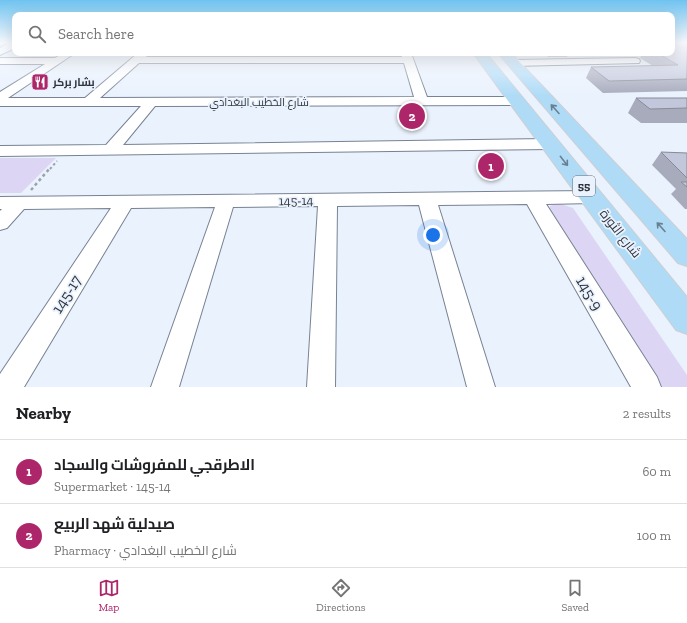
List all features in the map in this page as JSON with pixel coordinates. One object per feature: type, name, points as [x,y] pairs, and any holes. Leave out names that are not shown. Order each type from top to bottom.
[{"type":"main road","name":"شارع الثورة","points":[[485,60],[687,320]]},
{"type":"main road","name":"55","points":[[510,60],[687,256]]},
{"type":"street","points":[[88,102],[136,60]]},
{"type":"street","points":[[408,60],[422,102]]},
{"type":"street","points":[[595,60],[635,61]]},
{"type":"street","points":[[0,61],[58,61]]},
{"type":"street","points":[[0,98],[58,61]]},
{"type":"street","name":"شارع الخطيب البغدادي","points":[[0,102],[517,101]]},
{"type":"street","points":[[110,150],[151,102]]},
{"type":"street","points":[[0,151],[551,144]]},
{"type":"street","name":"145-9","points":[[533,198],[647,387]]},
{"type":"street","name":"145-14","points":[[0,203],[593,198]]},
{"type":"street","points":[[427,199],[480,387]]},
{"type":"street","points":[[321,387],[328,200]]},
{"type":"street","points":[[165,387],[226,201]]},
{"type":"street","points":[[0,223],[20,202]]},
{"type":"street","name":"145-17","points":[[8,387],[124,202]]},
{"type":"street","points":[[634,250],[659,269],[687,298]]},
{"type":"path","points":[[20,202],[67,150]]},
{"type":"shaded area","points":[[0,158],[56,158],[21,193],[0,193]]},
{"type":"shaded area","points":[[558,203],[573,208],[687,375],[687,387],[659,387],[549,210],[550,206]]},
{"type":"building","points":[[669,60],[687,60],[687,79],[609,81],[591,67],[678,65]]},
{"type":"building","points":[[636,98],[687,98],[687,108],[650,109]]},
{"type":"building","points":[[661,152],[687,153],[687,178]]},
{"type":"building","points":[[681,182],[687,182],[687,187]]},
{"type":"place","name":"بشار بركر","points":[[40,82]]},
{"type":"place","name":"صيدلية شهد الربيع","points":[[412,116]]},
{"type":"place","name":"الاطرقجي للمفروشات والسجاد","points":[[491,166]]}]
